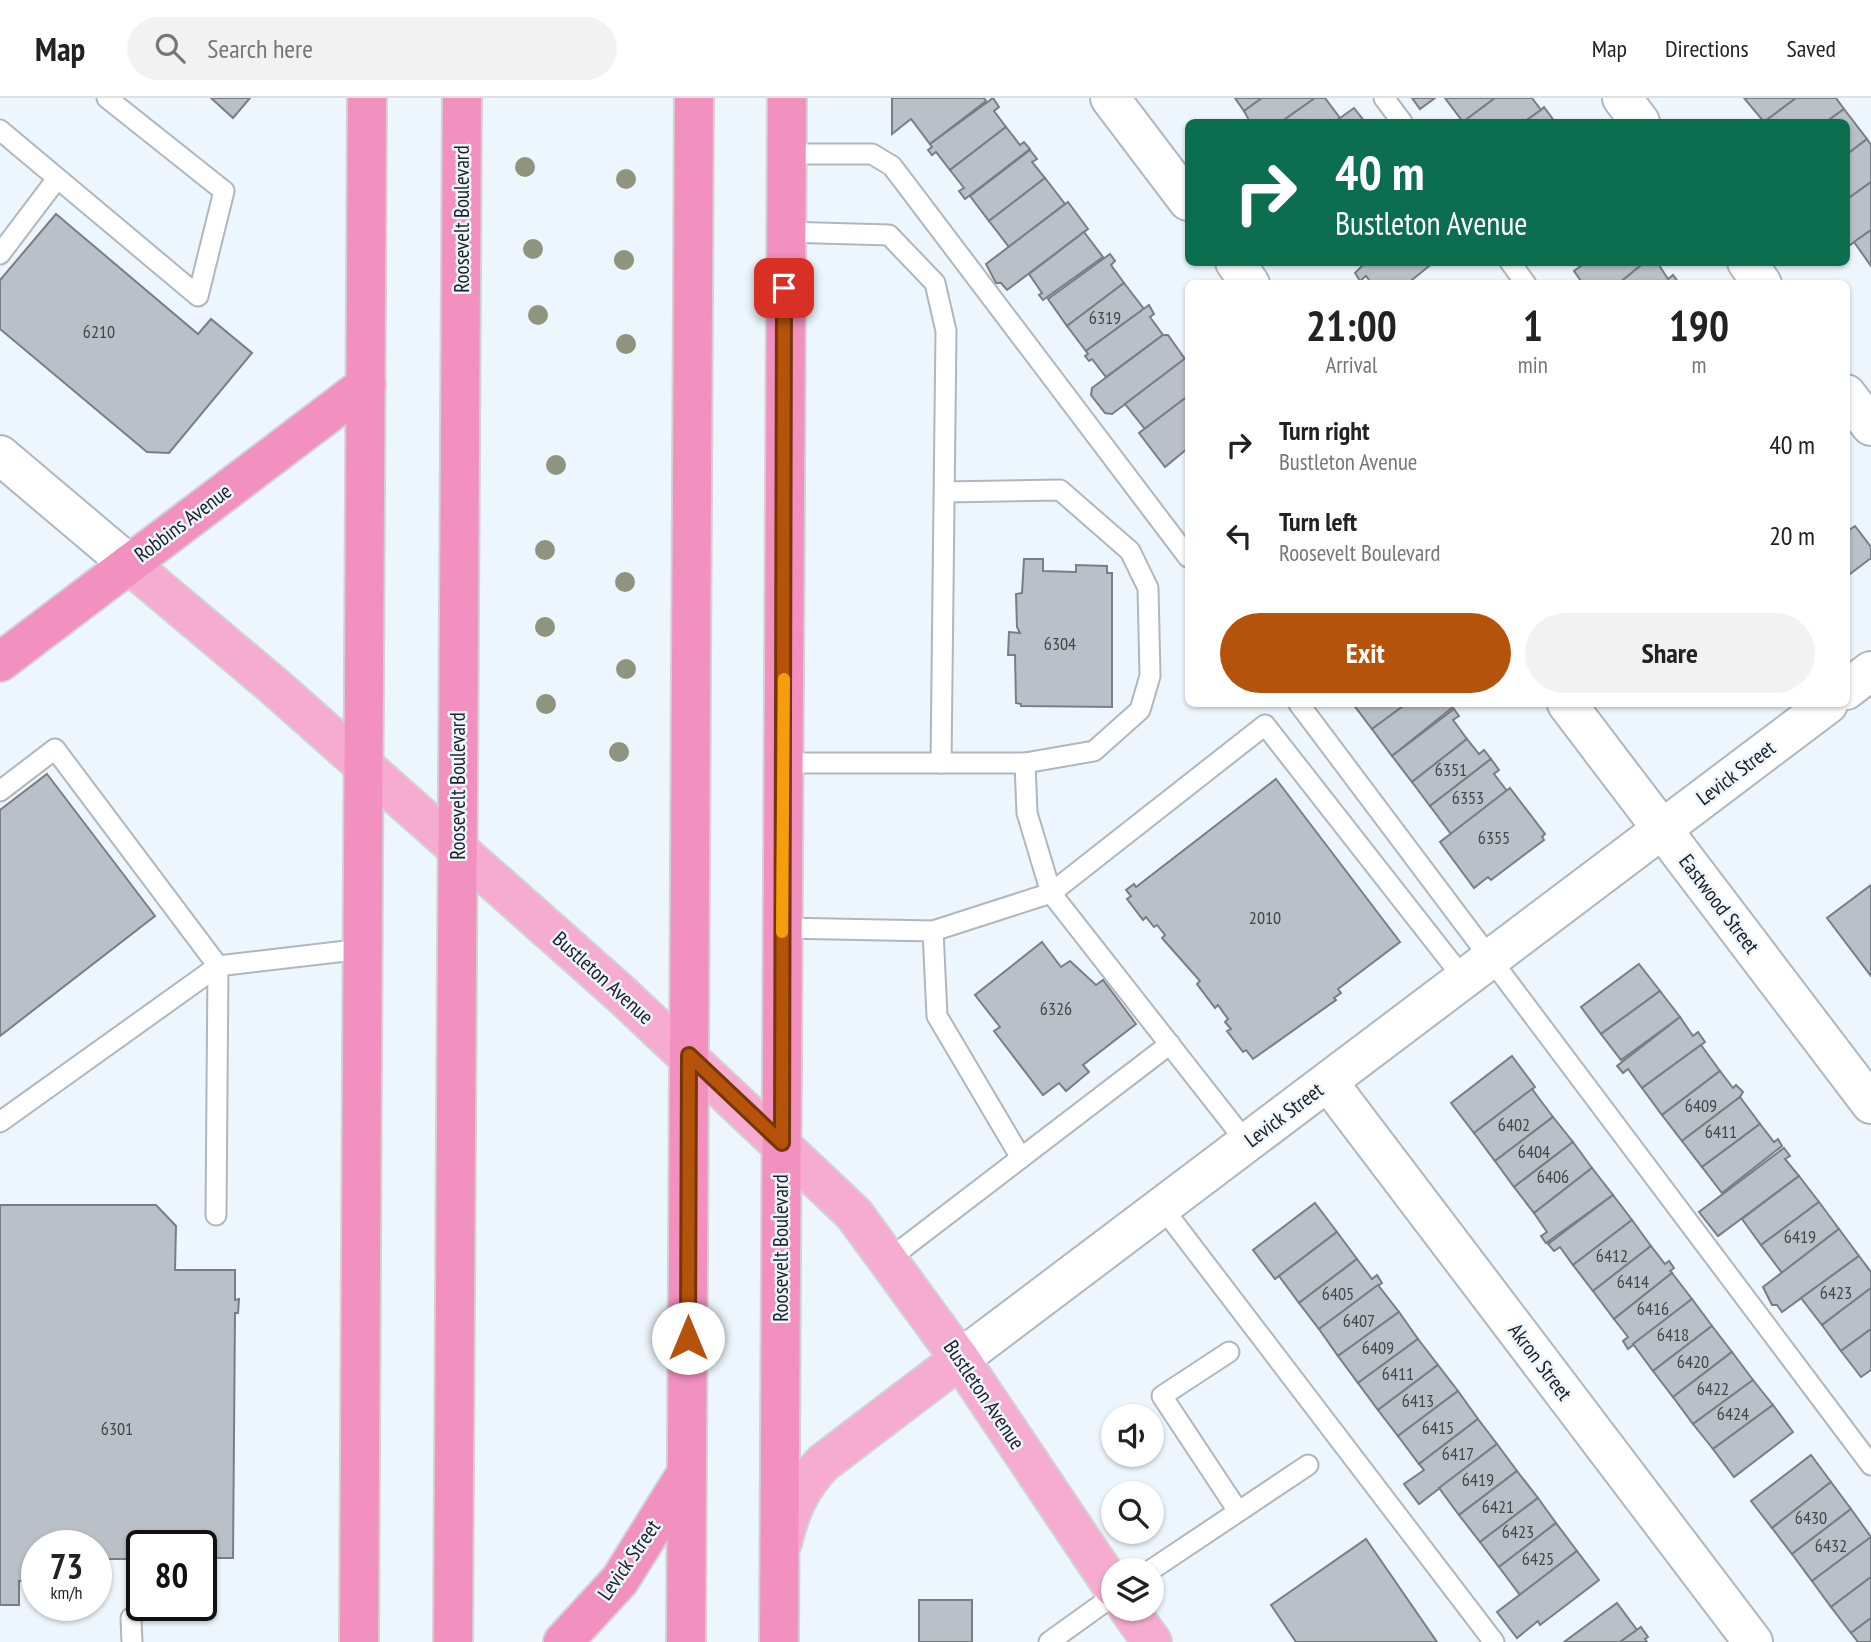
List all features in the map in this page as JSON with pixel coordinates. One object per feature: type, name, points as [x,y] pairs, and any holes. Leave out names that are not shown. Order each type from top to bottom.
[{"type":"highway","points":[[359,1642],[367,98]]},
{"type":"highway","name":"Roosevelt Boulevard","points":[[453,1642],[463,98]]},
{"type":"highway","points":[[686,1642],[694,98]]},
{"type":"highway","name":"Roosevelt Boulevard","points":[[779,1642],[784,232],[787,98]]},
{"type":"highway","name":"Robbins Avenue","points":[[0,662],[366,385]]},
{"type":"highway","name":"Levick Street","points":[[563,1642],[620,1580],[687,1472]]},
{"type":"main road","name":"Bustleton Avenue","points":[[129,564],[364,765],[689,1055],[855,1214],[890,1258],[960,1359],[1101,1569]]},
{"type":"main road","name":"Levick Street","points":[[779,1556],[788,1516],[808,1478],[823,1463],[960,1359]]},
{"type":"main road","points":[[1137,1621],[1152,1642]]},
{"type":"street","points":[[1110,98],[1185,197]]},
{"type":"street","points":[[1622,98],[1638,119]]},
{"type":"street","points":[[1850,399],[1871,426]]},
{"type":"street","name":"Bustleton Avenue","points":[[0,455],[129,564]]},
{"type":"street","points":[[1850,687],[1871,671]]},
{"type":"street","name":"Eastwood Street","points":[[1569,707],[1871,1104]]},
{"type":"street","name":"Levick Street","points":[[960,1359],[1824,707]]},
{"type":"street","name":"Akron Street","points":[[1328,1082],[1753,1642]]},
{"type":"lane","points":[[0,130],[56,180],[198,296],[224,191],[107,98]]},
{"type":"lane","points":[[1384,98],[1400,119]]},
{"type":"lane","points":[[787,154],[873,155],[892,166],[1185,553]]},
{"type":"lane","points":[[0,254],[56,180]]},
{"type":"lane","points":[[784,232],[889,235],[935,283],[946,331],[942,763]]},
{"type":"lane","points":[[784,763],[1025,763],[1094,751],[1140,710],[1150,676],[1148,588],[1130,551],[1060,490],[945,492]]},
{"type":"lane","points":[[1300,707],[1477,969]]},
{"type":"lane","points":[[782,928],[933,930],[1051,893],[1265,724],[1477,969],[1871,1465]]},
{"type":"lane","points":[[0,791],[55,749],[218,966],[216,1215]]},
{"type":"lane","points":[[1025,763],[1027,813],[1051,893],[1247,1143]]},
{"type":"lane","points":[[933,930],[937,1016],[1021,1158]]},
{"type":"lane","points":[[0,1122],[218,966],[363,949]]},
{"type":"lane","points":[[890,1258],[1170,1044]]},
{"type":"lane","points":[[1162,1207],[1494,1642]]},
{"type":"lane","points":[[1229,1352],[1163,1396],[1238,1511]]},
{"type":"lane","points":[[1164,1562],[1308,1465]]},
{"type":"lane","points":[[1049,1642],[1101,1605]]},
{"type":"lane","points":[[131,1621],[132,1642]]},
{"type":"building","points":[[211,98],[250,98],[233,118]]},
{"type":"building","points":[[892,98],[984,98],[986,101],[930,144],[911,119],[892,134]]},
{"type":"building","points":[[993,98],[999,107],[994,111],[1006,127],[950,170],[936,152],[932,155],[928,150],[932,147],[930,144]]},
{"type":"building","points":[[1235,98],[1262,98],[1244,111]]},
{"type":"building","points":[[1262,98],[1315,98],[1285,119],[1248,119],[1244,111]]},
{"type":"building","points":[[1315,98],[1325,98],[1340,118],[1338,119],[1285,119]]},
{"type":"building","points":[[1412,98],[1435,98],[1420,109]]},
{"type":"building","points":[[1445,98],[1495,98],[1467,119],[1461,119]]},
{"type":"building","points":[[1495,98],[1532,98],[1541,110],[1528,119],[1467,119]]},
{"type":"building","points":[[1744,98],[1796,98],[1768,119],[1762,119]]},
{"type":"building","points":[[1796,98],[1836,98],[1844,109],[1830,119],[1768,119]]},
{"type":"building","points":[[1544,107],[1553,119],[1528,119]]},
{"type":"building","points":[[1354,108],[1363,119],[1338,119]]},
{"type":"building","points":[[1844,109],[1867,139],[1850,152],[1850,119],[1830,119]]},
{"type":"building","points":[[1006,127],[1020,145],[1024,142],[1030,149],[965,199],[959,191],[964,188],[950,170]]},
{"type":"building","points":[[1867,139],[1871,145],[1871,182],[1850,197],[1850,152]]},
{"type":"building","points":[[1030,150],[1037,159],[1032,162],[1045,178],[989,221],[970,196]]},
{"type":"building","points":[[1045,178],[1065,204],[1009,247],[989,221]]},
{"type":"building","points":[[1871,182],[1871,230],[1850,245],[1850,197]]},
{"type":"building","points":[[1068,202],[1088,229],[1007,290],[1001,283],[996,283],[986,264]]},
{"type":"building","points":[[56,214],[198,334],[211,319],[252,353],[169,453],[147,452],[0,329],[0,280]]},
{"type":"building","points":[[1871,230],[1871,266],[1854,242]]},
{"type":"building","points":[[1084,232],[1103,257],[1043,300],[1039,295],[1042,293],[1029,274]]},
{"type":"building","points":[[1110,254],[1115,261],[1111,265],[1124,283],[1067,326],[1048,299]]},
{"type":"building","points":[[1362,266],[1429,266],[1412,280],[1369,280],[1366,276],[1359,280],[1355,273]]},
{"type":"building","points":[[1581,266],[1640,266],[1623,280],[1580,280],[1574,271]]},
{"type":"building","points":[[1640,266],[1660,266],[1668,279],[1673,275],[1677,280],[1623,280]]},
{"type":"building","points":[[1124,283],[1144,309],[1086,351],[1067,326]]},
{"type":"building","points":[[1149,305],[1154,314],[1150,317],[1163,335],[1106,377],[1092,359],[1089,361],[1085,356],[1088,354],[1086,351]]},
{"type":"building","points":[[1163,335],[1168,335],[1185,359],[1112,414],[1105,413],[1091,395],[1092,388]]},
{"type":"building","points":[[1185,359],[1185,398],[1145,429],[1125,404]]},
{"type":"building","points":[[1185,398],[1185,450],[1165,467],[1139,433]]},
{"type":"building","points":[[1855,526],[1871,547],[1871,558],[1850,574],[1850,529]]},
{"type":"building","points":[[1024,559],[1043,559],[1043,571],[1076,572],[1076,565],[1107,566],[1107,573],[1112,573],[1112,707],[1021,706],[1016,703],[1015,655],[1008,655],[1009,632],[1020,633],[1017,627],[1016,594],[1022,593]]},
{"type":"building","points":[[1355,707],[1402,707],[1372,729]]},
{"type":"building","points":[[1402,707],[1453,707],[1392,756],[1372,729]]},
{"type":"building","points":[[1454,709],[1459,716],[1453,720],[1467,739],[1412,782],[1392,756]]},
{"type":"building","points":[[1467,739],[1479,754],[1484,750],[1491,759],[1430,806],[1412,782]]},
{"type":"building","points":[[1491,759],[1499,770],[1494,774],[1507,791],[1451,834],[1430,806]]},
{"type":"building","points":[[47,774],[155,916],[0,1036],[0,810]]},
{"type":"building","points":[[1276,779],[1400,942],[1338,989],[1341,993],[1334,998],[1336,1000],[1253,1059],[1246,1050],[1243,1052],[1227,1031],[1231,1029],[1225,1022],[1228,1019],[1218,1005],[1215,1008],[1197,984],[1200,981],[1162,938],[1165,935],[1146,917],[1143,920],[1127,899],[1131,896],[1126,890],[1134,884],[1136,887]]},
{"type":"building","points":[[1510,788],[1545,834],[1542,837],[1544,840],[1491,880],[1488,877],[1474,888],[1440,842]]},
{"type":"building","points":[[1871,885],[1871,976],[1827,918]]},
{"type":"building","points":[[1042,942],[1061,967],[1070,961],[1096,985],[1103,980],[1136,1024],[1083,1065],[1089,1072],[1066,1091],[1059,1083],[1043,1095],[994,1031],[1000,1027],[975,995]]},
{"type":"building","points":[[1639,964],[1660,991],[1601,1034],[1581,1007]]},
{"type":"building","points":[[1660,991],[1680,1017],[1621,1060],[1601,1034]]},
{"type":"building","points":[[1680,1017],[1693,1036],[1698,1032],[1705,1042],[1642,1088],[1628,1069],[1623,1073],[1617,1066]]},
{"type":"building","points":[[1701,1045],[1720,1071],[1662,1115],[1642,1088]]},
{"type":"building","points":[[1512,1056],[1535,1087],[1474,1133],[1451,1103]]},
{"type":"building","points":[[1720,1071],[1733,1088],[1736,1085],[1743,1092],[1682,1141],[1662,1115]]},
{"type":"building","points":[[1532,1089],[1553,1117],[1495,1161],[1474,1133]]},
{"type":"building","points":[[1740,1097],[1760,1124],[1702,1167],[1682,1141]]},
{"type":"building","points":[[1553,1117],[1573,1142],[1514,1187],[1495,1161]]},
{"type":"building","points":[[1760,1124],[1774,1142],[1778,1139],[1782,1146],[1722,1193],[1702,1167]]},
{"type":"building","points":[[1573,1142],[1592,1168],[1534,1213],[1514,1187]]},
{"type":"building","points":[[1784,1148],[1790,1156],[1785,1159],[1799,1176],[1718,1236],[1699,1212]]},
{"type":"building","points":[[1592,1168],[1613,1195],[1546,1243],[1541,1236],[1547,1232],[1534,1213]]},
{"type":"building","points":[[1799,1176],[1819,1202],[1761,1245],[1742,1219]]},
{"type":"building","points":[[1613,1195],[1632,1220],[1573,1265],[1560,1247],[1554,1251],[1548,1244]]},
{"type":"building","points":[[1819,1202],[1839,1229],[1782,1273],[1761,1245]]},
{"type":"building","points":[[1315,1203],[1337,1232],[1275,1279],[1253,1250]]},
{"type":"building","points":[[0,1205],[156,1205],[176,1226],[175,1270],[235,1270],[235,1300],[239,1299],[238,1313],[235,1313],[233,1558],[217,1558],[217,1530],[126,1530],[126,1559],[112,1559],[112,1530],[21,1530],[19,1605],[0,1605]]},
{"type":"building","points":[[1632,1220],[1651,1246],[1593,1291],[1573,1265]]},
{"type":"building","points":[[1839,1229],[1859,1256],[1782,1312],[1777,1305],[1772,1305],[1763,1287]]},
{"type":"building","points":[[1337,1232],[1357,1259],[1299,1303],[1279,1276]]},
{"type":"building","points":[[1651,1246],[1665,1264],[1669,1261],[1674,1268],[1670,1271],[1672,1273],[1614,1319],[1593,1291]]},
{"type":"building","points":[[1859,1256],[1871,1272],[1871,1288],[1822,1325],[1801,1298]]},
{"type":"building","points":[[1357,1259],[1372,1279],[1377,1275],[1382,1283],[1319,1329],[1299,1303]]},
{"type":"building","points":[[1672,1273],[1692,1299],[1628,1349],[1623,1341],[1628,1337],[1614,1319]]},
{"type":"building","points":[[1378,1285],[1399,1312],[1338,1356],[1319,1329]]},
{"type":"building","points":[[1871,1288],[1871,1329],[1841,1351],[1822,1325]]},
{"type":"building","points":[[1692,1299],[1712,1326],[1653,1371],[1633,1344]]},
{"type":"building","points":[[1399,1312],[1418,1339],[1358,1383],[1338,1356]]},
{"type":"building","points":[[1712,1326],[1732,1352],[1673,1397],[1653,1371]]},
{"type":"building","points":[[1871,1329],[1871,1370],[1861,1377],[1841,1351]]},
{"type":"building","points":[[1418,1339],[1438,1365],[1378,1410],[1358,1383]]},
{"type":"building","points":[[1732,1352],[1753,1380],[1693,1424],[1673,1397]]},
{"type":"building","points":[[1438,1365],[1458,1391],[1398,1436],[1378,1410]]},
{"type":"building","points":[[1753,1380],[1773,1405],[1713,1449],[1693,1424]]},
{"type":"building","points":[[1458,1391],[1478,1419],[1419,1464],[1398,1436]]},
{"type":"building","points":[[1773,1405],[1793,1432],[1734,1477],[1713,1449]]},
{"type":"building","points":[[1478,1419],[1497,1444],[1419,1504],[1404,1484],[1424,1470],[1419,1464]]},
{"type":"building","points":[[1497,1444],[1517,1471],[1459,1515],[1439,1488]]},
{"type":"building","points":[[1811,1455],[1831,1482],[1772,1528],[1751,1501]]},
{"type":"building","points":[[1517,1471],[1538,1498],[1480,1542],[1459,1515]]},
{"type":"building","points":[[1831,1482],[1851,1509],[1792,1554],[1772,1528]]},
{"type":"building","points":[[1538,1498],[1556,1523],[1499,1567],[1480,1542]]},
{"type":"building","points":[[1851,1509],[1871,1537],[1812,1581],[1792,1554]]},
{"type":"building","points":[[1556,1523],[1577,1551],[1520,1595],[1499,1567]]},
{"type":"building","points":[[1871,1537],[1871,1577],[1831,1607],[1812,1581]]},
{"type":"building","points":[[1366,1539],[1437,1642],[1296,1642],[1271,1605]]},
{"type":"building","points":[[1577,1551],[1599,1580],[1540,1625],[1538,1621],[1517,1638],[1497,1612]]},
{"type":"building","points":[[1871,1577],[1871,1618],[1851,1633],[1831,1607]]},
{"type":"building","points":[[919,1600],[972,1600],[972,1642],[919,1642]]},
{"type":"building","points":[[1617,1603],[1637,1630],[1620,1642],[1564,1642]]},
{"type":"building","points":[[1871,1618],[1871,1642],[1858,1642],[1851,1633]]},
{"type":"building","points":[[1641,1627],[1648,1637],[1645,1639],[1647,1642],[1620,1642]]},
{"type":"slow traffic","points":[[782,932],[784,679]]},
{"type":"route","points":[[688,1338],[689,1055],[782,1143],[784,288]]}]
